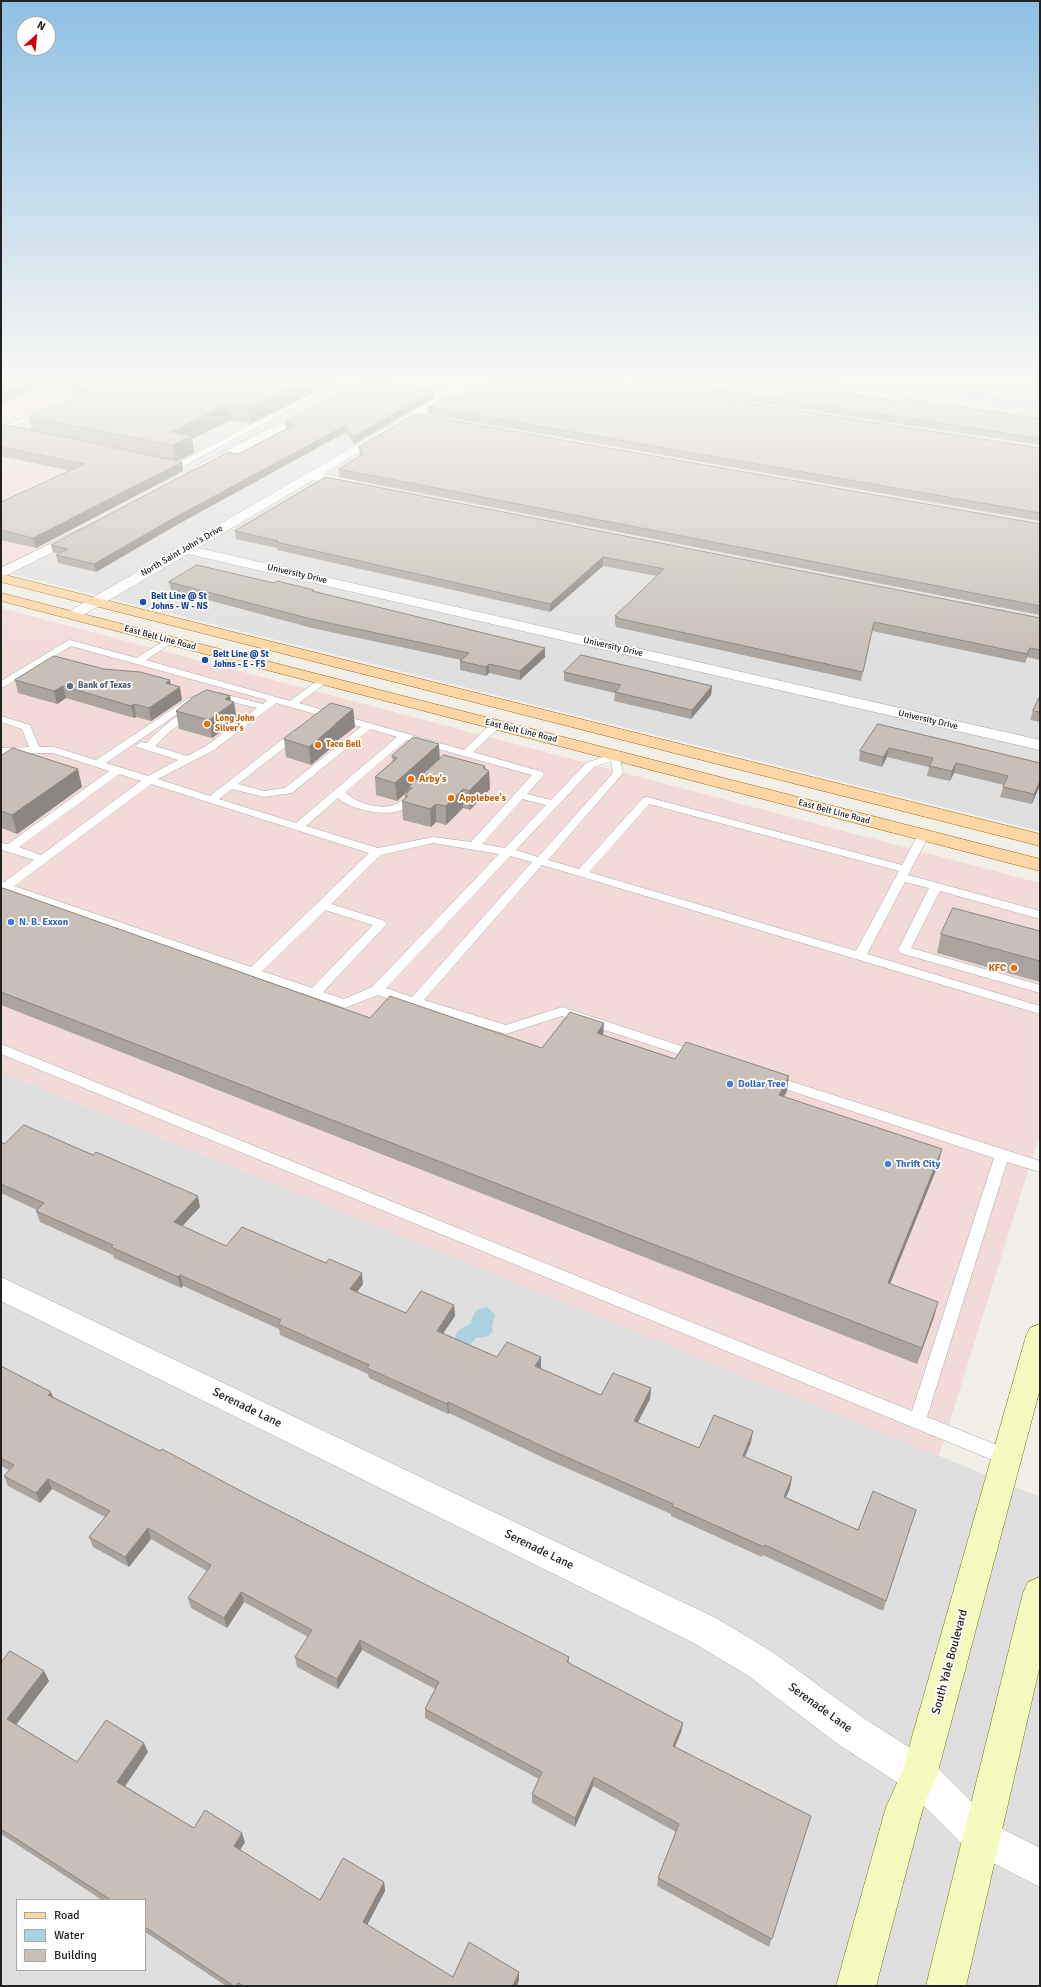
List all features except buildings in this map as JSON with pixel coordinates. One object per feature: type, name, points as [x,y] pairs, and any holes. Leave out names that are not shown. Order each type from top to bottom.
[{"type":"main road","name":"East Belt Line Road","points":[[1,578],[93,603],[1040,840]]},
{"type":"main road","name":"East Belt Line Road","points":[[1,597],[1040,865]]},
{"type":"main road","points":[[615,756],[631,738]]},
{"type":"street","name":"North Saint John's Drive","points":[[73,615],[320,471]]},
{"type":"street","points":[[311,476],[363,486]]},
{"type":"street","points":[[1,574],[85,530]]},
{"type":"street","name":"University Drive","points":[[185,549],[1040,745]]},
{"type":"street","name":"Serenade Lane","points":[[1,1288],[704,1630],[759,1663],[852,1732],[919,1775],[982,1838],[1040,1868]]},
{"type":"street","name":"South Yale Boulevard","points":[[856,1986],[906,1807],[919,1775],[1006,1457],[1039,1343]]},
{"type":"street","points":[[946,1986],[1040,1593]]},
{"type":"lane","points":[[138,661],[170,640]]},
{"type":"lane","points":[[1,685],[70,643],[539,774],[474,846]]},
{"type":"lane","points":[[292,704],[324,680]]},
{"type":"lane","points":[[97,764],[216,683]]},
{"type":"lane","points":[[149,747],[164,730],[210,699],[220,696],[264,707]]},
{"type":"lane","points":[[3,886],[42,860],[149,780],[210,748],[274,700]]},
{"type":"lane","points":[[212,800],[323,713]]},
{"type":"lane","points":[[1,719],[26,727],[35,750]]},
{"type":"lane","points":[[449,762],[496,725]]},
{"type":"lane","points":[[231,785],[264,794],[288,791],[368,726]]},
{"type":"lane","points":[[298,827],[404,736]]},
{"type":"lane","points":[[130,741],[188,760]]},
{"type":"lane","points":[[1,752],[54,750],[377,852],[433,840],[510,852],[1040,1010]]},
{"type":"lane","points":[[3,886],[345,1004],[377,990],[510,852],[590,765],[615,756],[618,773],[414,1003]]},
{"type":"lane","points":[[5,847],[117,770]]},
{"type":"lane","points":[[338,792],[348,801],[366,807],[384,810],[400,807],[422,787]]},
{"type":"lane","points":[[520,795],[554,804]]},
{"type":"lane","points":[[582,873],[647,800],[903,873],[936,887],[1040,915]]},
{"type":"lane","points":[[860,956],[923,835]]},
{"type":"lane","points":[[5,847],[42,860]]},
{"type":"lane","points":[[254,972],[377,852]]},
{"type":"lane","points":[[936,887],[904,950],[1040,989]]},
{"type":"lane","points":[[315,993],[381,924],[322,905]]},
{"type":"lane","points":[[377,990],[414,1003],[506,1030],[562,1011],[713,1060]]},
{"type":"lane","points":[[1,1049],[1006,1457]]},
{"type":"lane","points":[[762,1077],[1040,1167]]},
{"type":"lane","points":[[917,1421],[1002,1154]]},
{"type":"shaded area","points":[[1,471],[45,471],[146,493],[4,567],[1,567]]},
{"type":"shaded area","points":[[45,471],[1040,471],[1040,831],[1,571],[1,569],[146,493]]},
{"type":"shaded area","points":[[1,608],[1040,883],[1040,1133],[939,1456],[1,1072]]},
{"type":"shaded area","points":[[1,1072],[1040,1497],[1040,1986],[1,1986]]},
{"type":"water","points":[[487,1307],[495,1315],[492,1326],[493,1331],[489,1336],[476,1338],[469,1346],[455,1342],[456,1334],[459,1330],[471,1323],[474,1314],[478,1310]]},
{"type":"place","name":"Belt Line @ St Johns - W - NS","points":[[143,602]]},
{"type":"place","name":"Belt Line @ St Johns - E - FS","points":[[205,660]]},
{"type":"place","name":"Bank of Texas","points":[[70,686]]},
{"type":"place","name":"Long John Silver's","points":[[207,724]]},
{"type":"place","name":"Taco Bell","points":[[318,745]]},
{"type":"place","name":"Arby's","points":[[411,779]]},
{"type":"place","name":"Applebee's","points":[[451,798]]},
{"type":"place","name":"N. B. Exxon","points":[[11,922]]},
{"type":"place","name":"KFC","points":[[1014,968]]},
{"type":"place","name":"Dollar Tree","points":[[730,1084]]},
{"type":"place","name":"Thrift City","points":[[888,1164]]}]
